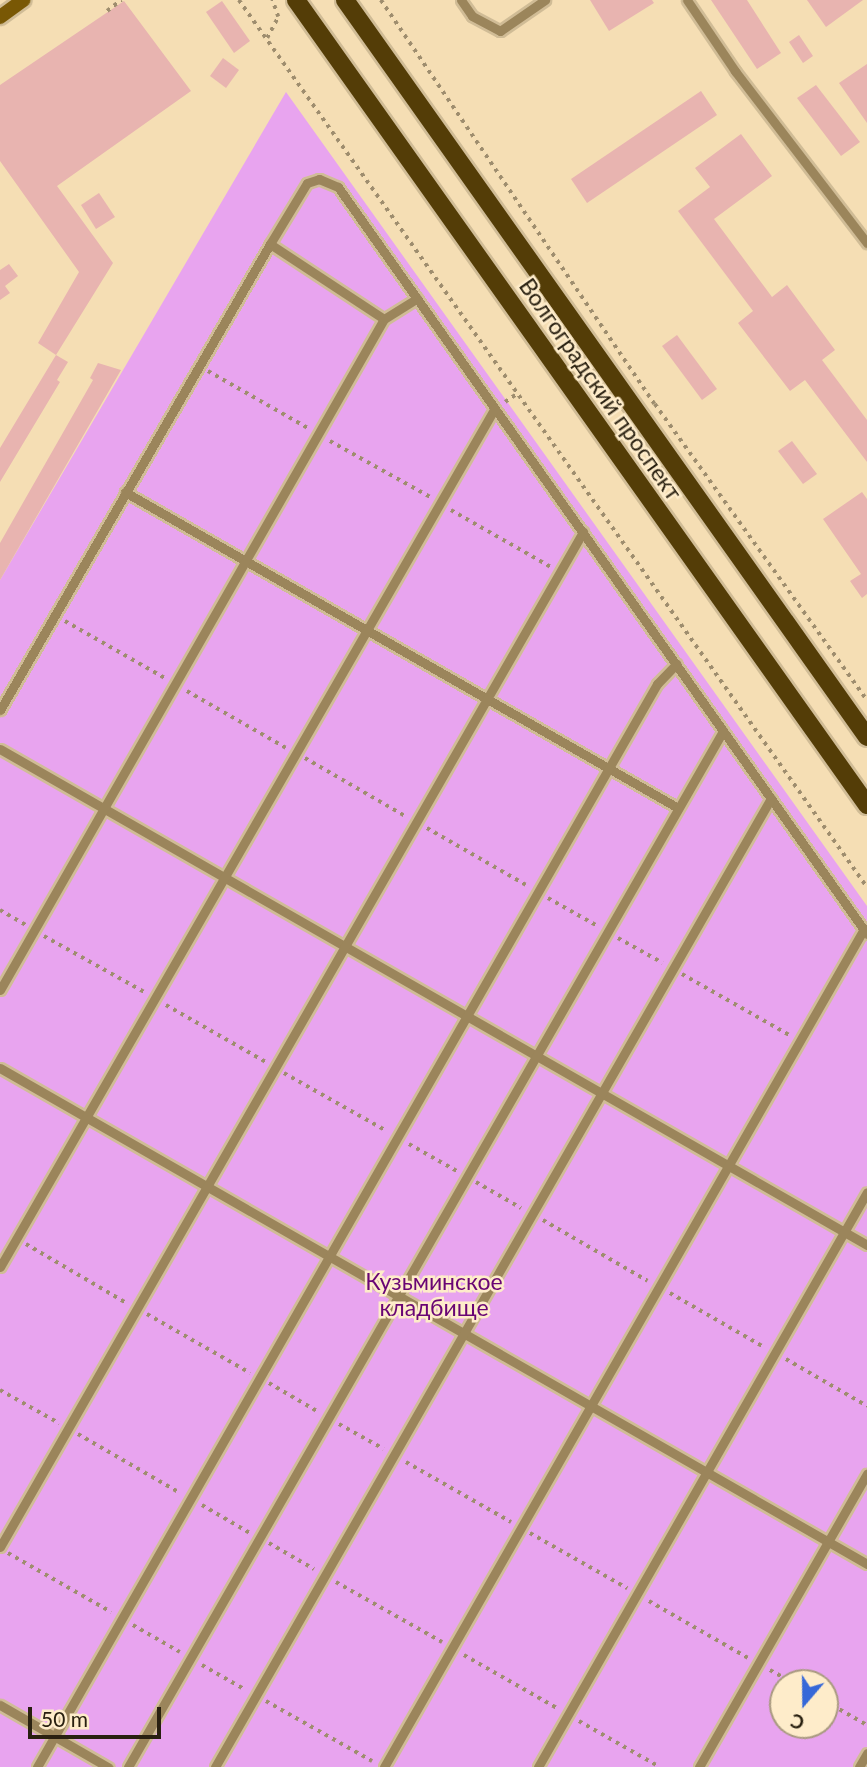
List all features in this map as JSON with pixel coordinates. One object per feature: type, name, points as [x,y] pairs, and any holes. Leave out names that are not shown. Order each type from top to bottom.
[{"type":"main road","points":[[0,17],[23,0]]},
{"type":"main road","name":"Волгоградский проспект","points":[[296,0],[867,805]]},
{"type":"main road","name":"Волгоградский проспект","points":[[345,0],[867,737]]},
{"type":"lane","points":[[461,0],[472,16],[500,31],[545,0]]},
{"type":"lane","points":[[687,0],[735,71],[867,243]]},
{"type":"lane","points":[[0,710],[197,365],[307,183],[319,179],[338,187],[865,931],[384,1767]]},
{"type":"lane","points":[[270,244],[384,319]]},
{"type":"lane","points":[[0,990],[384,319],[417,298]]},
{"type":"lane","points":[[0,1267],[438,502],[495,408]]},
{"type":"lane","points":[[125,492],[678,808]]},
{"type":"lane","points":[[0,1547],[583,532]]},
{"type":"lane","points":[[37,1767],[608,768],[657,684],[676,664]]},
{"type":"lane","points":[[128,1767],[723,730]]},
{"type":"lane","points":[[0,749],[867,1245]]},
{"type":"lane","points":[[215,1767],[771,798]]},
{"type":"lane","points":[[0,1068],[867,1564]]},
{"type":"lane","points":[[538,1767],[867,1192]]},
{"type":"lane","points":[[699,1767],[867,1474]]},
{"type":"lane","points":[[0,1705],[108,1767]]},
{"type":"lane","points":[[859,1767],[867,1753]]},
{"type":"path","points":[[107,11],[121,0]]},
{"type":"path","points":[[239,0],[867,887]]},
{"type":"path","points":[[267,38],[278,17],[272,0]]},
{"type":"path","points":[[381,0],[655,404],[867,700]]},
{"type":"path","points":[[197,365],[559,572]]},
{"type":"path","points":[[0,910],[867,1406]]},
{"type":"path","points":[[839,1710],[867,1726]]},
{"type":"green space","name":"Кузьминское кладбище","points":[[286,92],[867,906],[867,1767],[0,1767],[0,580]]},
{"type":"building","points":[[590,0],[652,0],[654,3],[609,31]]},
{"type":"building","points":[[711,0],[747,0],[781,53],[757,69]]},
{"type":"building","points":[[807,0],[863,0],[826,27]]},
{"type":"building","points":[[124,1],[191,91],[57,186],[113,263],[56,355],[38,343],[79,272],[0,161],[0,85]]},
{"type":"building","points":[[222,1],[250,41],[234,53],[206,12]]},
{"type":"building","points":[[799,35],[813,56],[803,63],[789,42]]},
{"type":"building","points":[[223,58],[239,70],[226,88],[210,76]]},
{"type":"building","points":[[867,64],[867,123],[839,83]]},
{"type":"building","points":[[816,85],[860,142],[841,156],[797,98]]},
{"type":"building","points":[[701,91],[717,115],[587,203],[571,179]]},
{"type":"building","points":[[741,134],[772,176],[714,219],[772,297],[787,285],[835,350],[822,360],[867,420],[867,462],[805,380],[790,391],[738,323],[753,311],[678,211],[710,187],[695,168]]},
{"type":"building","points":[[99,193],[115,217],[96,229],[81,205]]},
{"type":"building","points":[[9,264],[18,276],[5,286],[10,293],[0,300],[0,270]]},
{"type":"building","points":[[677,335],[717,389],[702,400],[662,346]]},
{"type":"building","points":[[56,355],[68,362],[57,380],[60,382],[0,482],[0,448]]},
{"type":"building","points":[[98,363],[121,370],[0,580],[0,543],[93,380],[90,378]]},
{"type":"building","points":[[792,441],[817,474],[803,484],[778,451]]},
{"type":"building","points":[[862,492],[867,499],[867,594],[862,598],[850,581],[861,574],[823,519]]}]
